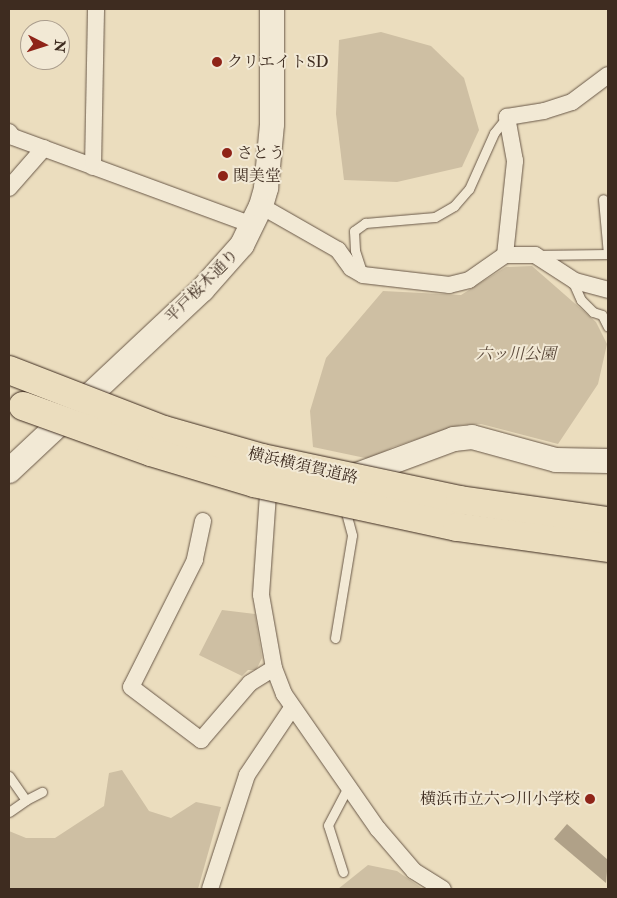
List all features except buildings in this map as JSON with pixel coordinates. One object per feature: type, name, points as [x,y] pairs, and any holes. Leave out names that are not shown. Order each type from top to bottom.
[{"type":"highway","name":"横浜横須賀道路","points":[[9,370],[164,430],[262,458],[460,500],[608,521]]},
{"type":"highway","name":"横浜横須賀道路","points":[[16,408],[254,483],[457,527],[608,548]]},
{"type":"street","points":[[92,166],[96,9]]},
{"type":"street","name":"平戸桜木通り","points":[[9,472],[202,290],[242,245],[256,216],[272,124],[272,9]]},
{"type":"street","points":[[505,255],[515,161],[507,117],[544,111],[572,102],[608,75]]},
{"type":"street","points":[[9,132],[44,148],[92,166],[256,216],[338,250],[351,268],[363,275],[449,285],[469,280],[505,255],[535,255],[571,278],[608,290]]},
{"type":"street","points":[[9,188],[44,148]]},
{"type":"street","points":[[16,408],[61,421],[89,424],[269,480],[299,487],[327,488],[454,439],[472,437],[556,460],[608,461]]},
{"type":"street","points":[[269,480],[262,595],[274,668],[292,708],[348,787],[414,870],[444,889]]},
{"type":"street","points":[[203,521],[195,560],[131,687],[201,740],[250,683],[274,668]]},
{"type":"street","points":[[210,889],[248,775],[292,708]]},
{"type":"lane","points":[[363,275],[355,250],[354,231],[365,223],[435,217],[454,206],[469,189],[494,133],[507,117]]},
{"type":"lane","points":[[535,255],[608,254],[603,199]]},
{"type":"lane","points":[[571,278],[581,300],[593,312],[602,314],[608,327]]},
{"type":"lane","points":[[335,638],[352,535],[338,483]]},
{"type":"lane","points":[[9,776],[26,800]]},
{"type":"lane","points":[[344,872],[328,824],[348,787]]},
{"type":"lane","points":[[9,812],[42,792]]},
{"type":"green space","points":[[381,32],[431,46],[464,78],[479,130],[462,167],[397,182],[344,180],[336,114],[339,40]]},
{"type":"green space","name":"六ッ川公園","points":[[532,266],[596,322],[607,344],[598,384],[558,444],[481,424],[461,425],[393,447],[370,459],[313,447],[310,411],[326,358],[383,291],[461,295],[506,267]]},
{"type":"green space","points":[[222,610],[255,614],[262,658],[256,670],[248,670],[242,676],[199,655]]},
{"type":"green space","points":[[122,770],[149,811],[171,818],[196,802],[221,807],[198,889],[9,889],[9,831],[26,838],[55,838],[104,806],[109,773]]},
{"type":"green space","points":[[368,865],[397,871],[423,889],[338,889]]},
{"type":"shaded area","points":[[567,824],[608,860],[606,883],[554,839]]},
{"type":"place","name":"クリエイトSD","points":[[217,62]]},
{"type":"place","name":"さとう","points":[[227,153]]},
{"type":"place","name":"関美堂","points":[[223,176]]},
{"type":"place","name":"横浜市立六つ川小学校","points":[[590,799]]}]
